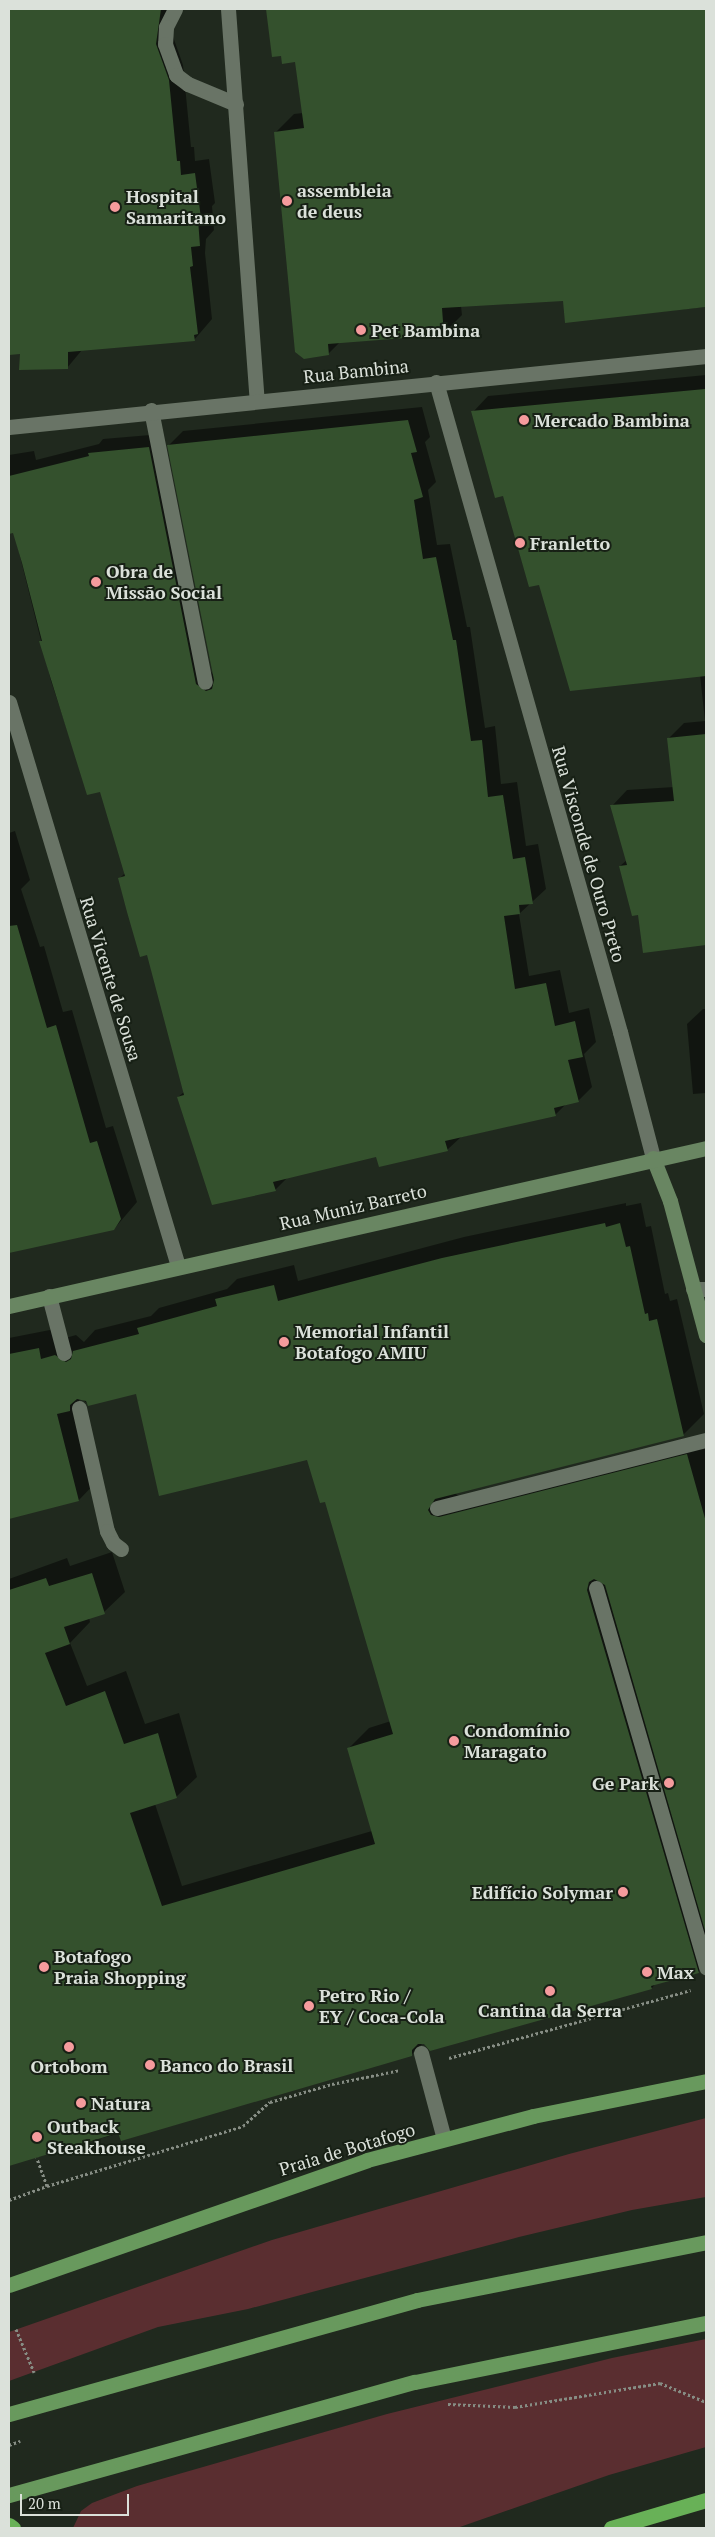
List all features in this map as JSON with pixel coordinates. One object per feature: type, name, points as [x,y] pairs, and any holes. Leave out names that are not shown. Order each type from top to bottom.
[{"type":"highway","points":[[611,2528],[706,2500]]},
{"type":"highway","points":[[9,2525],[13,2528]]},
{"type":"main road","name":"Rua Muniz Barreto","points":[[9,1306],[653,1158],[706,1148]]},
{"type":"main road","name":"Rua Visconde de Ouro Preto","points":[[653,1158],[700,1289],[706,1335]]},
{"type":"main road","name":"Praia de Botafogo","points":[[9,2285],[367,2160],[533,2116],[706,2081]]},
{"type":"main road","points":[[9,2414],[417,2300],[706,2242]]},
{"type":"main road","points":[[9,2494],[415,2382],[706,2323]]},
{"type":"street","points":[[174,9],[166,27],[165,44],[176,75],[188,84],[236,104]]},
{"type":"street","points":[[228,9],[256,400]]},
{"type":"street","name":"Rua Bambina","points":[[9,426],[151,410],[706,356]]},
{"type":"street","name":"Rua Visconde de Ouro Preto","points":[[436,382],[620,1032],[653,1158]]},
{"type":"street","points":[[151,410],[206,682]]},
{"type":"street","name":"Rua Vicente de Sousa","points":[[9,702],[178,1266]]},
{"type":"street","points":[[50,1296],[64,1353]]},
{"type":"street","points":[[79,1408],[108,1531],[113,1543],[121,1549]]},
{"type":"street","points":[[437,1508],[706,1440]]},
{"type":"street","points":[[596,1588],[706,1967]]},
{"type":"street","points":[[423,2059],[444,2139]]},
{"type":"path","points":[[9,2200],[48,2186],[243,2126],[270,2102],[423,2059],[697,1988]]},
{"type":"path","points":[[37,2158],[48,2186]]},
{"type":"path","points":[[16,2329],[34,2372]]},
{"type":"path","points":[[415,2382],[440,2404],[516,2406],[660,2383],[706,2402]]},
{"type":"shaded area","points":[[706,2118],[706,2197],[632,2210],[519,2237],[248,2309],[158,2327],[9,2381],[9,2332],[272,2240],[569,2154]]},
{"type":"shaded area","points":[[706,2339],[706,2447],[609,2475],[457,2528],[73,2528],[81,2511],[92,2503],[137,2486],[387,2414],[612,2358]]},
{"type":"building","name":"Hospital Samaritano","points":[[9,9],[161,9],[156,44],[169,80],[177,161],[180,161],[181,175],[195,173],[201,218],[198,219],[200,246],[191,247],[193,266],[190,267],[198,334],[194,335],[195,341],[68,352],[68,369],[19,370],[20,354],[9,355]]},
{"type":"building","points":[[266,9],[706,9],[706,307],[565,323],[563,301],[442,308],[444,335],[328,344],[329,355],[304,359],[295,352],[274,132],[304,128],[295,62],[282,64],[281,56],[272,57]]},
{"type":"building","points":[[705,389],[706,676],[570,691],[539,585],[529,587],[503,496],[495,498],[471,411]]},
{"type":"building","points":[[408,420],[417,452],[411,453],[423,497],[414,500],[423,559],[436,557],[453,640],[456,640],[471,741],[482,740],[488,797],[503,795],[513,859],[525,857],[533,904],[519,905],[520,914],[504,916],[515,989],[546,983],[555,1026],[575,1021],[583,1057],[568,1060],[579,1102],[554,1108],[556,1116],[445,1141],[448,1151],[379,1167],[376,1157],[273,1182],[276,1191],[212,1205],[177,1097],[184,1095],[147,955],[140,957],[127,912],[118,878],[125,876],[100,792],[87,795],[39,641],[42,641],[22,563],[13,533],[9,534],[9,476],[89,456],[88,453],[149,447],[196,684],[206,691],[212,689],[214,680],[167,445]]},
{"type":"building","points":[[706,734],[706,945],[643,953],[638,915],[632,916],[619,866],[627,865],[610,805],[674,801],[667,738]]},
{"type":"building","points":[[17,925],[47,1028],[56,1025],[90,1143],[97,1141],[121,1219],[114,1230],[9,1253],[9,926]]},
{"type":"building","points":[[605,1223],[606,1227],[620,1223],[626,1247],[630,1246],[645,1314],[648,1313],[649,1321],[657,1319],[684,1436],[435,1499],[428,1510],[431,1515],[439,1517],[687,1454],[706,1522],[706,1934],[605,1585],[594,1579],[589,1582],[587,1590],[699,1973],[651,1986],[652,1989],[430,2051],[424,2044],[418,2044],[412,2050],[412,2056],[121,2141],[118,2133],[9,2166],[9,1590],[46,1578],[49,1586],[92,1573],[105,1614],[64,1627],[70,1644],[45,1653],[66,1706],[105,1691],[124,1744],[158,1733],[177,1798],[130,1813],[162,1906],[375,1844],[347,1748],[393,1734],[325,1502],[320,1503],[307,1460],[159,1496],[136,1394],[88,1406],[86,1401],[77,1399],[70,1405],[70,1411],[57,1414],[79,1501],[9,1519],[9,1354],[39,1348],[41,1359],[55,1355],[66,1362],[71,1359],[73,1351],[139,1334],[137,1328],[217,1306],[215,1299],[274,1285],[278,1301],[442,1258]]},
{"type":"place","name":"assembleia de deus","points":[[287,201]]},
{"type":"place","name":"Hospital Samaritano","points":[[115,207]]},
{"type":"place","name":"Pet Bambina","points":[[361,330]]},
{"type":"place","name":"Mercado Bambina","points":[[524,420]]},
{"type":"place","name":"Franletto","points":[[520,543]]},
{"type":"place","name":"Obra de Missão Social","points":[[96,582]]},
{"type":"place","name":"Memorial Infantil Botafogo AMIU","points":[[284,1342]]},
{"type":"place","name":"Condomínio Maragato","points":[[454,1741]]},
{"type":"place","name":"Ge Park","points":[[669,1783]]},
{"type":"place","name":"Edifício Solymar","points":[[623,1892]]},
{"type":"place","name":"Botafogo Praia Shopping","points":[[44,1967]]},
{"type":"place","name":"Max","points":[[647,1972]]},
{"type":"place","name":"Cantina da Serra","points":[[550,1991]]},
{"type":"place","name":"Petro Rio / EY / Coca-Cola","points":[[309,2006]]},
{"type":"place","name":"Ortobom","points":[[69,2047]]},
{"type":"place","name":"Banco do Brasil","points":[[150,2065]]},
{"type":"place","name":"Natura","points":[[81,2103]]},
{"type":"place","name":"Outback Steakhouse","points":[[37,2137]]}]
